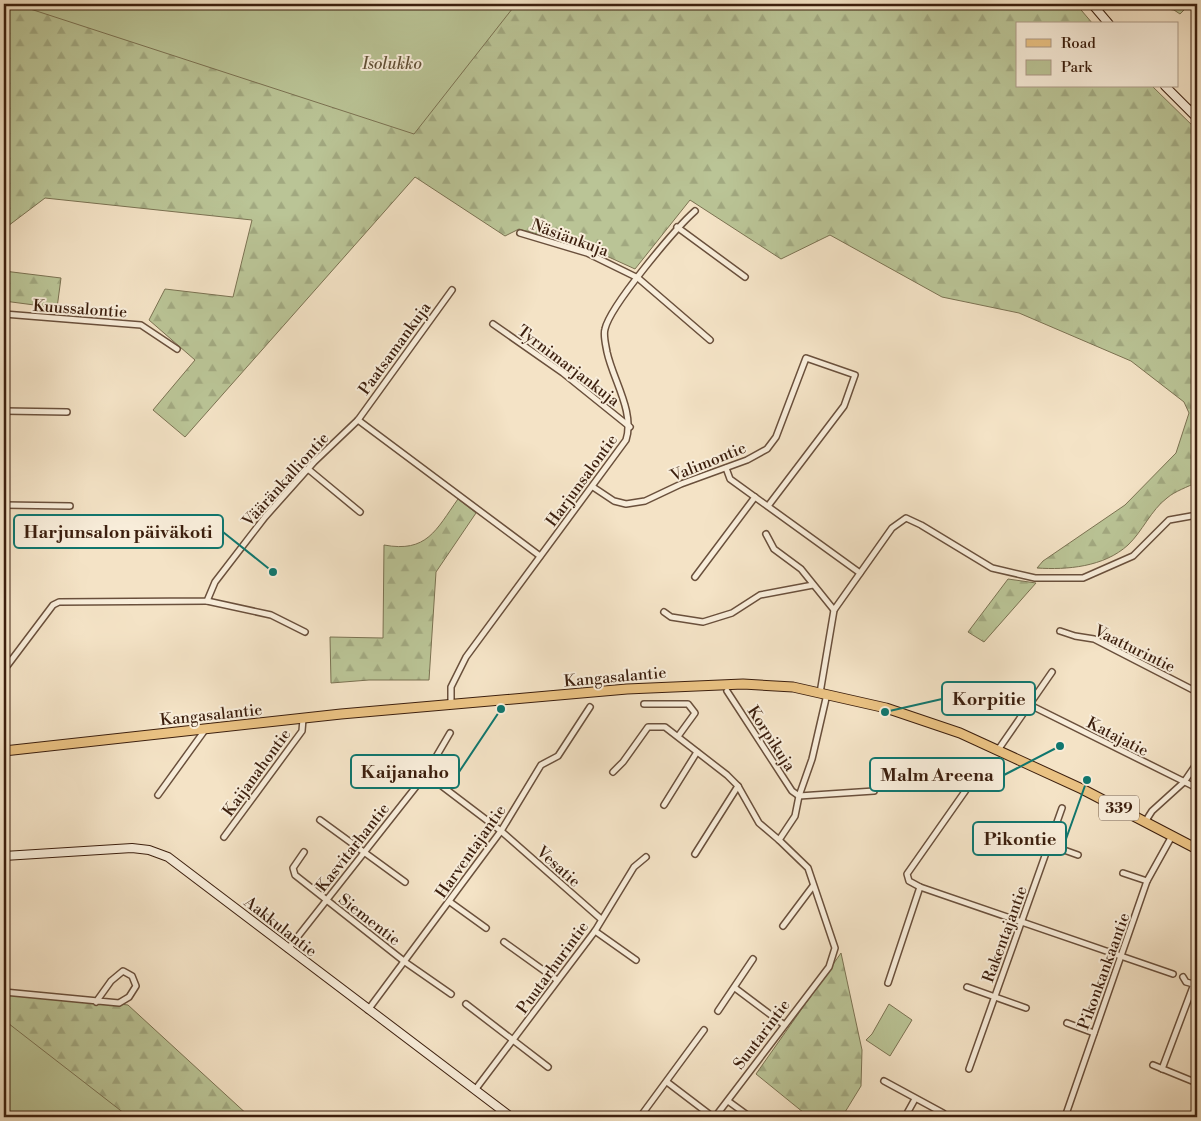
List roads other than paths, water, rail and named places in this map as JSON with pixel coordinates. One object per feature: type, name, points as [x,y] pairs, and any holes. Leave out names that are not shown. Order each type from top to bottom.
[{"type":"main road","name":"Kangasalantie","points":[[4,751],[302,719],[627,689],[714,684],[793,687],[909,714],[998,750],[1082,789],[1197,849]]},
{"type":"street","points":[[1092,4],[1107,22]]},
{"type":"street","points":[[1168,88],[1197,118]]},
{"type":"street","points":[[1190,111],[1197,103]]},
{"type":"street","name":"Harjunsalontie","points":[[451,705],[451,687],[462,663],[626,440],[630,427],[607,352],[604,330],[617,306],[677,227],[695,211]]},
{"type":"street","points":[[677,227],[745,277]]},
{"type":"street","name":"Näsiänkuja","points":[[520,233],[587,253],[638,278],[710,340]]},
{"type":"street","name":"Paatsamankuja","points":[[358,420],[452,290]]},
{"type":"street","name":"Kuussalontie","points":[[4,314],[141,324],[177,350]]},
{"type":"street","name":"Tyrnimarjankuja","points":[[493,324],[563,373],[630,427]]},
{"type":"street","name":"Valimontie","points":[[593,487],[614,501],[626,504],[645,501],[681,484],[726,468],[767,449],[776,437],[806,358],[855,375],[844,406],[768,506]]},
{"type":"street","points":[[4,411],[67,412]]},
{"type":"street","points":[[358,420],[540,556]]},
{"type":"street","name":"Vääränkalliontie","points":[[207,601],[215,582],[265,517],[308,469],[358,420]]},
{"type":"street","points":[[726,468],[730,479],[860,573]]},
{"type":"street","points":[[308,469],[360,512]]},
{"type":"street","points":[[695,577],[755,497]]},
{"type":"street","points":[[4,505],[70,506]]},
{"type":"street","points":[[779,840],[795,816],[799,796],[812,759],[824,693],[834,610],[892,528],[906,518],[992,568],[1035,578],[1083,578],[1133,556],[1169,520],[1197,515]]},
{"type":"street","points":[[766,534],[774,549],[802,569],[834,610]]},
{"type":"street","points":[[664,612],[671,617],[703,622],[732,613],[760,595],[813,585]]},
{"type":"street","points":[[4,670],[52,605],[59,602],[207,601],[271,615],[305,632]]},
{"type":"street","name":"Vaatturintie","points":[[1060,631],[1094,639],[1197,692]]},
{"type":"street","points":[[998,750],[1028,704],[1052,672]]},
{"type":"street","name":"Korpikuja","points":[[727,691],[789,788],[799,796]]},
{"type":"street","points":[[644,704],[688,704],[695,714],[678,736]]},
{"type":"street","name":"Katajatie","points":[[1028,704],[1197,788]]},
{"type":"street","name":"Harventajantie","points":[[368,1010],[501,831],[541,765],[558,756],[590,707]]},
{"type":"street","name":"Kaijanahontie","points":[[224,837],[302,731],[302,719]]},
{"type":"street","points":[[613,772],[624,762],[648,727],[665,726],[738,786],[759,824],[808,868],[813,886],[782,926]]},
{"type":"street","points":[[158,795],[205,730]]},
{"type":"street","name":"Kasvitarhantie","points":[[288,949],[426,774],[450,733]]},
{"type":"street","points":[[664,806],[697,752]]},
{"type":"street","points":[[1145,822],[1152,811],[1184,782],[1197,763]]},
{"type":"street","name":"Vesatie","points":[[426,774],[501,831],[601,919]]},
{"type":"street","points":[[973,780],[906,874],[909,881],[920,888],[1173,974]]},
{"type":"street","points":[[695,854],[738,786]]},
{"type":"street","points":[[799,796],[874,791]]},
{"type":"street","name":"Rakentajantie","points":[[969,1069],[1062,808]]},
{"type":"street","points":[[320,820],[406,882]]},
{"type":"street","points":[[1019,834],[1078,855]]},
{"type":"street","name":"Pikonkankaantie","points":[[1065,1117],[1147,881],[1172,836]]},
{"type":"street","name":"Aakkulantie","points":[[4,856],[132,848],[149,850],[175,862],[511,1117]]},
{"type":"street","name":"Siementie","points":[[304,852],[293,868],[295,875],[405,962],[450,994]]},
{"type":"street","name":"Puutarhurintie","points":[[475,1090],[595,932],[601,919],[634,867],[646,857]]},
{"type":"street","points":[[1123,873],[1147,881]]},
{"type":"street","name":"Suutarintie","points":[[714,1117],[828,967],[835,948],[813,886]]},
{"type":"street","points":[[888,983],[920,888]]},
{"type":"street","points":[[450,902],[486,928]]},
{"type":"street","points":[[595,932],[636,960]]},
{"type":"street","points":[[504,942],[557,980]]},
{"type":"street","points":[[718,1011],[753,959]]},
{"type":"street","points":[[4,992],[96,1002],[119,1003],[136,986],[132,976],[122,971],[111,980],[96,1002]]},
{"type":"street","points":[[1162,1069],[1196,984],[1186,982],[1183,978]]},
{"type":"street","points":[[967,987],[1026,1008]]},
{"type":"street","points":[[735,988],[783,1024]]},
{"type":"street","points":[[466,1004],[512,1041],[548,1066]]},
{"type":"street","points":[[1066,1023],[1094,1033]]},
{"type":"street","points":[[640,1117],[704,1030]]},
{"type":"street","points":[[1154,1065],[1197,1083]]},
{"type":"street","points":[[884,1081],[943,1113]]},
{"type":"street","points":[[666,1082],[714,1117]]},
{"type":"street","points":[[905,1117],[915,1099]]},
{"type":"street","points":[[728,1101],[750,1117]]},
{"type":"place","name":"Harjunsalon päiväkoti","points":[[273,572]]},
{"type":"place","name":"Kaijanaho","points":[[501,709]]},
{"type":"place","name":"Korpitie","points":[[885,712]]},
{"type":"place","name":"Malm Areena","points":[[1060,746]]},
{"type":"place","name":"Pikontie","points":[[1087,780]]},
{"type":"park label","name":"Isolukko","points":[[392,63]]}]
